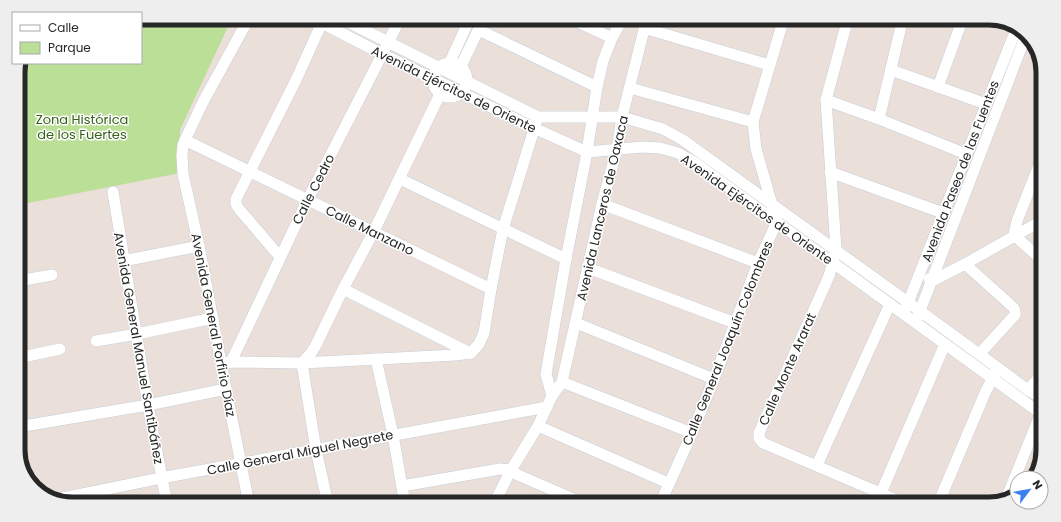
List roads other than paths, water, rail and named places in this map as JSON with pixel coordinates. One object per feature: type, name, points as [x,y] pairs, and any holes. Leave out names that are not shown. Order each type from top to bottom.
[{"type":"street","points":[[184,142],[203,102],[245,25]]},
{"type":"street","points":[[280,257],[239,209],[236,204],[236,200],[296,80],[321,25]]},
{"type":"street","name":"Avenida Ejércitos de Oriente","points":[[330,25],[382,54],[534,128],[587,152],[617,148],[642,147],[660,148],[678,153],[694,162],[945,344],[1036,395]]},
{"type":"street","name":"Avenida Ejércitos de Oriente","points":[[353,25],[538,117],[622,117],[663,129],[683,140],[980,355],[995,373],[1036,407]]},
{"type":"street","name":"Calle Cedro","points":[[227,362],[397,25]]},
{"type":"street","points":[[450,62],[467,25]]},
{"type":"street","points":[[461,66],[481,25]]},
{"type":"street","points":[[584,25],[612,38]]},
{"type":"street","name":"Avenida Lanceros de Oaxaca","points":[[552,396],[546,374],[566,259],[587,152],[597,86],[603,61],[618,25]]},
{"type":"street","name":"Avenida Lanceros de Oaxaca","points":[[498,497],[511,470],[538,426],[552,396],[562,382],[587,268],[617,148],[622,117],[645,25]]},
{"type":"street","points":[[651,25],[769,65]]},
{"type":"street","points":[[777,222],[756,149],[753,122],[782,25]]},
{"type":"street","name":"Calle Monte Ararat","points":[[846,25],[826,100],[836,250],[828,276],[759,433],[759,438],[763,443],[890,497]]},
{"type":"street","points":[[879,120],[901,25]]},
{"type":"street","points":[[938,87],[960,25]]},
{"type":"street","points":[[479,30],[597,86]]},
{"type":"street","name":"Avenida Paseo de las Fuentes","points":[[904,314],[1015,33]]},
{"type":"street","name":"Avenida Paseo de las Fuentes","points":[[915,322],[1024,41]]},
{"type":"street","points":[[443,63],[456,63],[461,66],[466,73],[467,82],[462,92],[454,97],[440,94],[433,86],[432,78],[434,72],[443,63]]},
{"type":"street","points":[[891,70],[986,104]]},
{"type":"street","points":[[630,88],[753,122]]},
{"type":"street","points":[[302,363],[311,353],[373,233],[440,94]]},
{"type":"street","points":[[826,100],[966,154]]},
{"type":"street","points":[[227,362],[302,363],[471,353],[479,344],[484,333],[503,229],[538,117]]},
{"type":"street","name":"Calle Manzano","points":[[184,142],[250,171],[373,233],[491,289]]},
{"type":"street","name":"Avenida General Porfirio Díaz","points":[[184,142],[182,174],[199,246],[213,318],[227,362],[226,389],[249,497]]},
{"type":"street","points":[[830,172],[943,213]]},
{"type":"street","points":[[1014,235],[1017,221],[1036,173]]},
{"type":"street","points":[[400,178],[566,259]]},
{"type":"street","name":"Avenida General Manuel Santibáñez","points":[[113,192],[123,261],[165,497]]},
{"type":"street","points":[[602,204],[758,263]]},
{"type":"street","name":"Calle General Joaquín Colombres","points":[[663,497],[692,433],[758,263],[777,222]]},
{"type":"street","points":[[919,275],[932,280],[965,264],[1036,224]]},
{"type":"street","points":[[1014,235],[1036,255]]},
{"type":"street","points":[[123,261],[199,246]]},
{"type":"street","points":[[965,264],[1014,308],[1015,312],[1015,315],[982,350],[980,355]]},
{"type":"street","points":[[587,268],[735,323]]},
{"type":"street","points":[[25,280],[52,276]]},
{"type":"street","points":[[344,289],[471,353]]},
{"type":"street","points":[[817,465],[890,304]]},
{"type":"street","points":[[96,341],[213,318]]},
{"type":"street","points":[[576,323],[714,379]]},
{"type":"street","points":[[881,493],[945,344]]},
{"type":"street","points":[[25,356],[60,349]]},
{"type":"street","points":[[376,359],[393,435],[404,497]]},
{"type":"street","points":[[302,363],[316,450],[326,497]]},
{"type":"street","points":[[941,497],[995,373]]},
{"type":"street","points":[[1028,390],[1036,381]]},
{"type":"street","points":[[562,382],[692,433]]},
{"type":"street","points":[[25,423],[148,405],[226,389]]},
{"type":"street","name":"Calle General Miguel Negrete","points":[[69,497],[161,478],[546,407]]},
{"type":"street","points":[[1009,492],[1036,425]]},
{"type":"street","points":[[538,426],[668,484]]},
{"type":"street","points":[[402,486],[500,469],[511,470],[518,475],[569,497]]},
{"type":"park label","name":"Zona Histórica de los Fuertes","points":[[82,126]]}]
